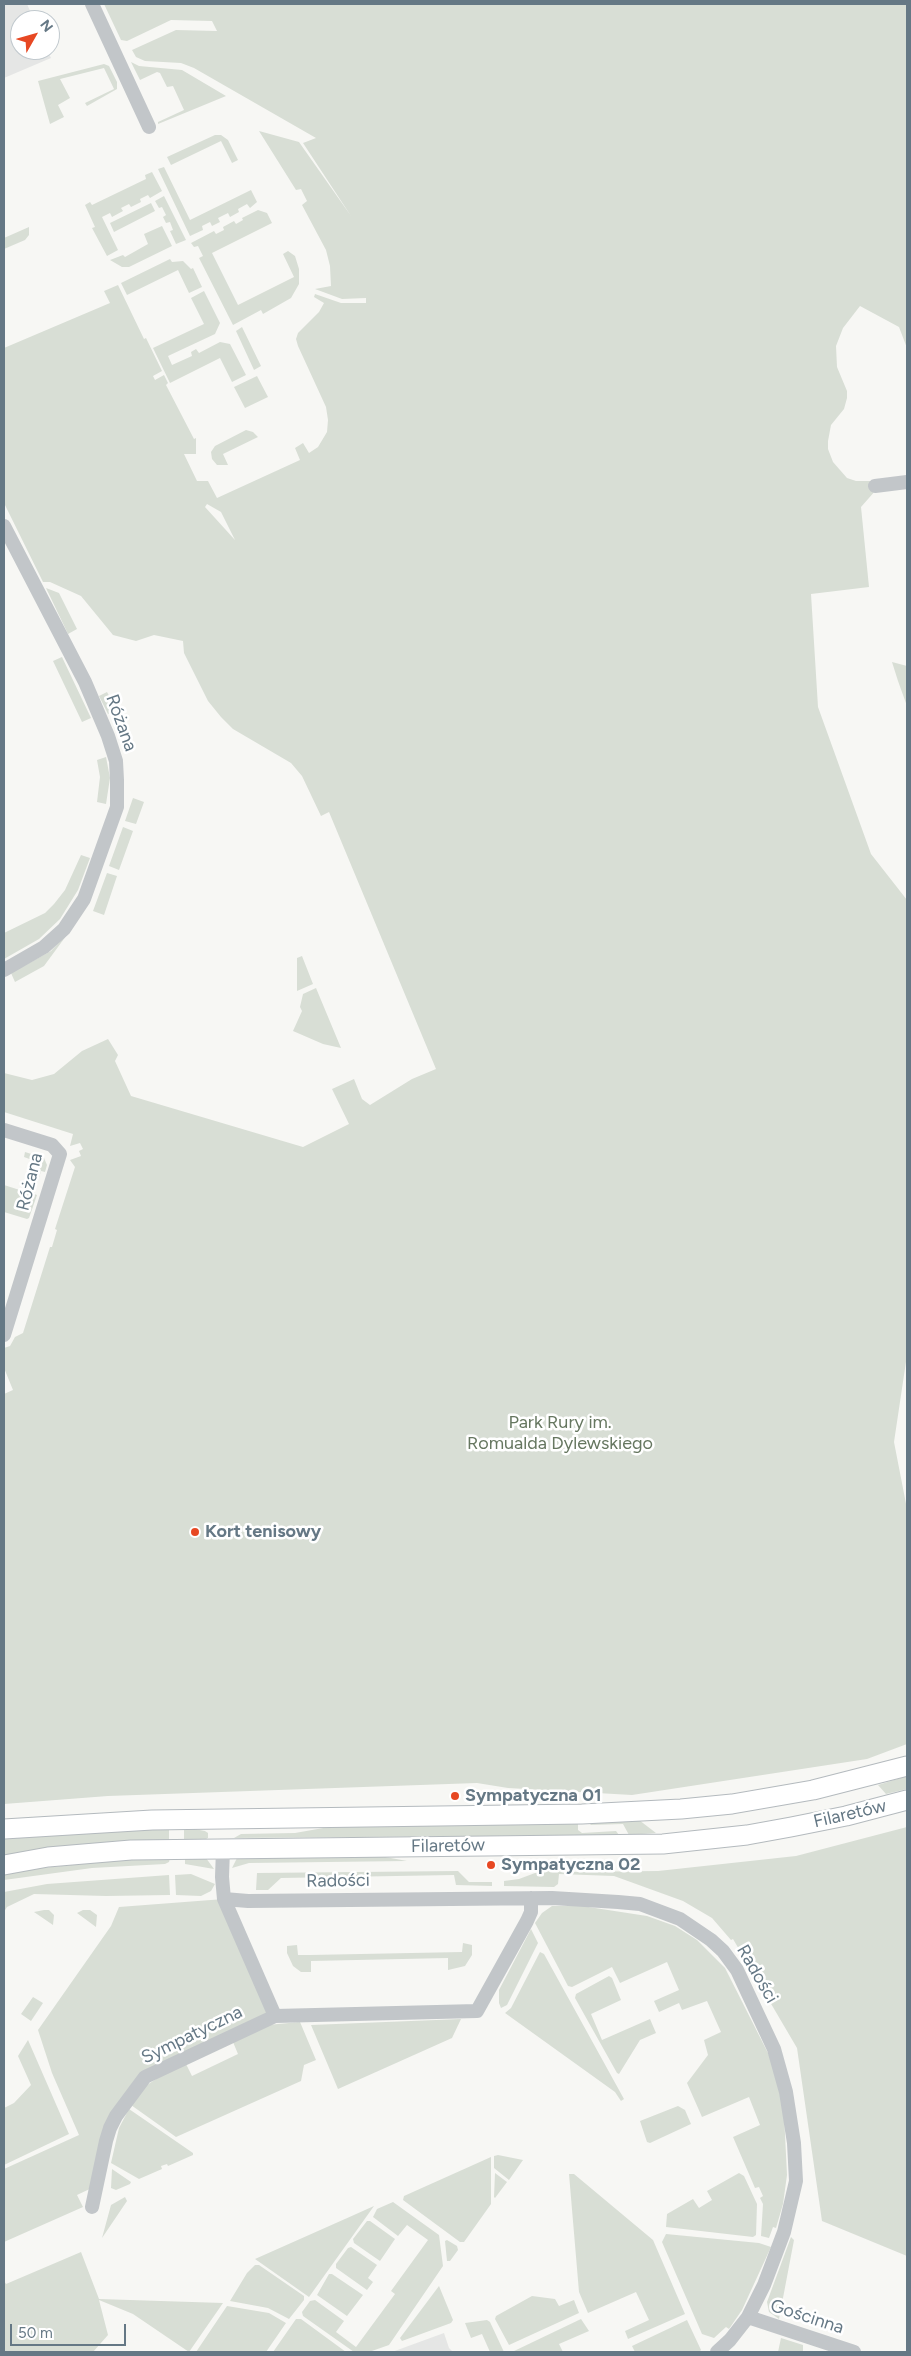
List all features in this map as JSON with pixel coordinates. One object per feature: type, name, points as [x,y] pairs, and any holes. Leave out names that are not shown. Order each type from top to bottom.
[{"type":"main road","name":"Filaretów","points":[[4,1829],[115,1821],[643,1811],[732,1804],[813,1790],[907,1766]]},
{"type":"main road","name":"Filaretów","points":[[4,1864],[99,1852],[663,1844],[777,1830],[888,1806],[907,1800]]},
{"type":"main road","points":[[223,1849],[225,1818]]},
{"type":"street","points":[[92,4],[149,127]]},
{"type":"street","points":[[875,486],[907,482]]},
{"type":"street","name":"Różana","points":[[4,526],[85,682],[108,736],[116,761],[117,780],[117,807],[84,899],[64,929],[44,947],[4,970]]},
{"type":"street","name":"Różana","points":[[4,1130],[52,1145],[60,1154],[4,1335]]},
{"type":"street","points":[[223,1849],[222,1877],[224,1899],[275,2016]]},
{"type":"street","name":"Radości","points":[[224,1899],[248,1901],[531,1898],[612,1901],[640,1904],[680,1919],[711,1940],[723,1951],[737,1970],[765,2027],[786,2092],[794,2143],[796,2181],[784,2232],[764,2284],[748,2317],[730,2340],[717,2352]]},
{"type":"street","name":"Sympatyczna","points":[[92,2207],[110,2128],[116,2116],[145,2077],[275,2016],[477,2011],[531,1912],[531,1898]]},
{"type":"street","name":"Gościnna","points":[[748,2317],[854,2352]]},
{"type":"shaded area","points":[[4,4],[27,4],[30,10],[10,10],[10,60],[46,60],[4,78]]},
{"type":"shaded area","points":[[444,2333],[449,2348],[453,2352],[392,2352]]},
{"type":"green space","name":"Park Rury im. Romualda Dylewskiego","points":[[104,4],[907,4],[907,348],[899,327],[860,306],[843,328],[836,346],[837,367],[847,391],[847,398],[844,409],[831,425],[828,441],[828,449],[833,462],[847,478],[856,481],[875,481],[876,490],[861,507],[869,587],[811,594],[818,707],[871,854],[907,900],[907,1355],[894,1442],[907,1509],[907,1744],[867,1759],[632,1795],[508,1788],[477,1783],[108,1796],[4,1804],[4,1394],[13,1390],[4,1368],[4,1348],[10,1346],[15,1337],[23,1333],[50,1247],[52,1247],[57,1230],[55,1229],[75,1167],[70,1160],[81,1156],[79,1151],[83,1149],[80,1143],[70,1146],[73,1134],[4,1112],[4,1073],[32,1080],[54,1074],[82,1051],[108,1039],[118,1055],[115,1061],[131,1096],[303,1147],[349,1124],[332,1089],[354,1079],[362,1099],[370,1105],[412,1079],[436,1069],[329,812],[321,816],[302,776],[291,763],[233,729],[221,717],[208,701],[184,653],[183,641],[154,635],[136,641],[113,635],[81,596],[50,582],[43,582],[4,503],[4,348],[110,303],[104,291],[118,285],[162,371],[153,376],[155,380],[164,375],[168,383],[166,385],[194,439],[196,438],[196,454],[184,454],[197,481],[208,481],[217,498],[300,460],[295,448],[303,443],[309,453],[318,447],[327,432],[326,407],[298,346],[296,339],[298,333],[319,312],[324,303],[314,297],[315,294],[341,303],[366,303],[366,298],[342,299],[315,289],[331,286],[330,266],[326,250],[302,205],[307,201],[301,189],[296,190],[259,131],[299,142],[351,216],[303,143],[316,138],[194,68],[181,63],[145,61],[136,57],[132,50],[176,30],[217,31],[212,21],[171,20],[127,41],[121,40]],"holes":[[[207,504],[221,512],[235,540],[205,507]]]},
{"type":"green space","points":[[131,62],[139,66],[182,70],[226,96],[158,124],[158,122],[184,110],[173,86],[167,87],[160,73],[157,72],[140,80]]},
{"type":"green space","points":[[104,64],[109,66],[117,82],[117,89],[87,106],[85,103],[114,89],[104,68],[60,79],[70,98],[58,105],[64,117],[50,124],[38,81]]},
{"type":"green space","points":[[215,135],[221,135],[228,140],[238,160],[232,163],[221,141],[171,165],[167,157]]},
{"type":"green space","points":[[164,167],[190,220],[251,190],[257,202],[250,208],[247,204],[238,209],[239,212],[230,217],[228,213],[218,218],[220,222],[212,226],[210,222],[202,226],[203,230],[190,236],[158,169]]},
{"type":"green space","points":[[152,172],[162,191],[150,198],[148,195],[140,199],[141,202],[131,207],[129,204],[121,208],[123,211],[112,217],[110,213],[102,217],[118,250],[107,256],[92,228],[95,227],[85,205],[90,202],[92,205],[146,179],[145,175]]},
{"type":"green space","points":[[164,196],[186,240],[176,244],[170,231],[173,230],[170,222],[166,223],[163,217],[166,215],[162,207],[159,208],[155,201]]},
{"type":"green space","points":[[151,203],[155,211],[114,232],[110,223]]},
{"type":"green space","points":[[258,210],[267,213],[272,223],[212,253],[238,305],[294,277],[283,254],[288,251],[295,256],[299,269],[299,284],[291,298],[263,314],[261,310],[233,325],[199,258],[203,256],[198,246],[194,247],[191,243],[214,231],[216,234],[224,230],[223,227],[234,221],[236,224],[243,220],[242,218]]},
{"type":"green space","points":[[162,226],[172,246],[129,267],[122,267],[110,260],[123,255],[125,257],[148,244],[144,234]]},
{"type":"green space","points":[[29,227],[29,235],[25,240],[4,249],[4,238]]},
{"type":"green space","points":[[170,259],[172,262],[183,261],[191,269],[193,268],[202,287],[189,293],[178,270],[127,295],[121,283]]},
{"type":"green space","points":[[204,291],[220,323],[215,334],[168,356],[172,365],[192,356],[191,352],[196,349],[199,353],[220,342],[230,344],[246,375],[232,382],[220,358],[170,383],[153,348],[204,324],[191,298]]},
{"type":"green space","points":[[242,327],[261,366],[254,370],[236,331]]},
{"type":"green space","points":[[257,376],[268,397],[245,408],[234,387]]},
{"type":"green space","points":[[246,430],[253,432],[258,437],[223,454],[228,465],[217,465],[212,459],[211,452],[215,446]]},
{"type":"green space","points":[[46,588],[59,593],[77,629],[68,634]]},
{"type":"green space","points":[[62,657],[91,718],[82,722],[53,661]]},
{"type":"green space","points":[[892,662],[907,666],[907,706],[898,681]]},
{"type":"green space","points":[[107,692],[116,709],[108,714],[99,696]]},
{"type":"green space","points":[[106,757],[110,778],[106,804],[97,802],[100,777],[97,760]]},
{"type":"green space","points":[[133,798],[144,802],[136,824],[125,821]]},
{"type":"green space","points":[[123,827],[133,831],[119,870],[109,866]]},
{"type":"green space","points":[[81,855],[90,858],[78,890],[60,919],[39,939],[4,959],[4,933],[45,913],[54,904],[65,890]]},
{"type":"green space","points":[[107,873],[117,876],[104,915],[93,911]]},
{"type":"green space","points":[[69,932],[44,966],[15,982],[11,973],[51,951]]},
{"type":"green space","points":[[302,956],[313,984],[297,991],[297,958]]},
{"type":"green space","points":[[316,988],[341,1048],[323,1044],[293,1031],[302,1011],[300,1007],[303,994]]},
{"type":"green space","points":[[25,1152],[44,1158],[47,1165],[45,1172],[41,1171],[34,1194],[37,1195],[27,1219],[4,1212],[4,1185],[26,1192],[35,1161],[24,1157]]},
{"type":"green space","points":[[907,1776],[907,1789],[886,1794],[878,1785]]},
{"type":"green space","points":[[639,1820],[656,1833],[629,1835],[623,1824],[591,1825],[588,1822]]},
{"type":"green space","points":[[578,1822],[578,1830],[582,1833],[616,1831],[619,1835],[234,1838],[241,1834],[295,1833],[329,1827]]},
{"type":"green space","points":[[169,1827],[169,1840],[67,1846],[4,1856],[4,1839]]},
{"type":"green space","points":[[184,1827],[205,1831],[208,1833],[208,1838],[204,1840],[184,1840]]},
{"type":"green space","points":[[907,1827],[907,2256],[822,2221],[797,2048],[733,1939],[731,1940],[712,1918],[683,1901],[614,1876],[559,1874],[558,1884],[554,1887],[504,1886],[504,1881],[519,1879],[559,1864],[566,1864],[566,1872],[658,1871],[796,1856]]},
{"type":"green space","points":[[380,1856],[407,1861],[249,1863],[232,1868],[237,1858]]},
{"type":"green space","points":[[170,1858],[169,1862],[165,1864],[92,1868],[4,1880],[4,1874],[41,1868],[122,1860]]},
{"type":"green space","points":[[185,1858],[206,1858],[214,1869],[185,1864]]},
{"type":"green space","points":[[458,1871],[469,1882],[492,1882],[492,1886],[456,1885],[454,1875],[281,1878],[268,1890],[256,1890],[257,1873]]},
{"type":"green space","points":[[191,1874],[215,1884],[211,1891],[201,1896],[176,1895],[175,1875]]},
{"type":"green space","points":[[169,1875],[170,1895],[34,1894],[7,1907],[4,1912],[4,1892],[47,1884]]},
{"type":"green space","points":[[224,1899],[275,2016],[145,2077],[124,2104],[96,2186],[77,2195],[83,2207],[4,2242],[4,2169],[79,2135],[52,2073],[38,2030],[111,1926],[119,1907]]},
{"type":"green space","points":[[552,1906],[582,1906],[647,1916],[675,1926],[697,1940],[725,1968],[770,2057],[777,2076],[784,2114],[787,2175],[783,2204],[776,2228],[773,2227],[769,2238],[761,2236],[763,2204],[760,2198],[763,2196],[759,2187],[755,2188],[733,2137],[760,2125],[749,2097],[702,2117],[687,2083],[708,2055],[704,2040],[721,2032],[707,2001],[682,2010],[679,2003],[659,2012],[654,2001],[679,1990],[667,1962],[620,1983],[612,1967],[572,1987],[568,1986],[535,1923],[542,1913]]},
{"type":"green space","points":[[49,1910],[54,1915],[53,1925],[34,1912]]},
{"type":"green space","points":[[83,1910],[90,1910],[97,1915],[96,1927],[77,1913]]},
{"type":"green space","points":[[531,1929],[538,1943],[507,2005],[501,2008],[499,1990]]},
{"type":"green space","points":[[463,1943],[472,1945],[472,1955],[465,1966],[448,1970],[448,1958],[311,1961],[311,1972],[301,1972],[293,1966],[287,1953],[287,1946],[297,1945],[298,1955],[462,1952]]},
{"type":"green space","points":[[540,1952],[544,1954],[624,2099],[621,2101],[615,2092],[505,2013],[511,2008]]},
{"type":"green space","points":[[609,1976],[612,1978],[621,2000],[591,2014],[602,2040],[650,2019],[656,2033],[640,2040],[619,2074],[575,1998],[576,1994]]},
{"type":"green space","points":[[33,1997],[43,2003],[31,2021],[21,2014]]},
{"type":"green space","points":[[461,2019],[452,2038],[338,2089],[311,2025]]},
{"type":"green space","points":[[300,2022],[316,2060],[304,2065],[301,2081],[176,2137],[131,2105],[147,2085],[159,2077],[186,2064],[192,2076],[238,2054],[233,2042],[267,2025]]},
{"type":"green space","points":[[28,2040],[69,2134],[4,2165],[4,2108],[14,2103],[31,2085],[18,2056]]},
{"type":"green space","points":[[678,2106],[685,2110],[691,2124],[650,2143],[647,2142],[640,2121]]},
{"type":"green space","points":[[129,2109],[193,2153],[193,2155],[168,2166],[167,2164],[161,2166],[162,2169],[139,2179],[111,2163],[119,2128]]},
{"type":"green space","points":[[498,2155],[523,2160],[509,2180],[494,2168],[494,2156]]},
{"type":"green space","points":[[491,2157],[491,2204],[464,2242],[460,2242],[403,2200],[404,2196]]},
{"type":"green space","points":[[112,2169],[131,2182],[130,2184],[116,2190],[111,2188]]},
{"type":"green space","points":[[495,2173],[507,2182],[495,2198],[494,2197]]},
{"type":"green space","points":[[739,2173],[744,2176],[757,2204],[756,2235],[753,2237],[666,2227],[667,2214],[693,2199],[699,2208],[712,2200],[707,2191]]},
{"type":"green space","points":[[569,2174],[574,2174],[653,2240],[685,2314],[628,2339],[625,2331],[649,2320],[636,2292],[588,2313],[579,2292]]},
{"type":"green space","points":[[125,2197],[127,2201],[102,2238],[111,2205]]},
{"type":"green space","points":[[393,2202],[439,2235],[443,2266],[389,2345],[369,2352],[354,2352],[303,2316],[302,2312],[310,2301],[315,2300],[344,2321],[336,2332],[356,2347],[395,2294],[391,2291],[428,2240],[407,2225],[398,2236],[373,2217],[377,2209]]},
{"type":"green space","points":[[374,2206],[309,2297],[255,2259],[345,2219]]},
{"type":"green space","points":[[367,2221],[370,2221],[395,2239],[380,2261],[354,2243],[353,2239]]},
{"type":"green space","points":[[666,2234],[759,2243],[771,2247],[742,2310],[729,2329],[726,2327],[714,2338],[702,2334],[662,2242]]},
{"type":"green space","points":[[791,2237],[794,2240],[779,2319],[769,2312],[767,2302]]},
{"type":"green space","points":[[447,2240],[457,2246],[458,2250],[450,2261],[447,2261],[445,2241]]},
{"type":"green space","points":[[351,2247],[377,2265],[368,2278],[373,2282],[367,2290],[336,2268],[336,2264],[348,2248]]},
{"type":"green space","points":[[81,2252],[99,2299],[223,2303],[189,2352],[133,2314],[99,2300],[108,2335],[93,2352],[4,2352],[4,2281],[6,2284]]},
{"type":"green space","points":[[255,2265],[259,2265],[304,2296],[304,2300],[289,2319],[268,2308],[230,2301],[247,2273]]},
{"type":"green space","points":[[329,2274],[332,2274],[363,2295],[347,2316],[317,2295]]},
{"type":"green space","points":[[439,2286],[453,2320],[451,2323],[402,2341],[400,2338]]},
{"type":"green space","points":[[532,2296],[555,2299],[559,2306],[574,2300],[579,2313],[509,2345],[495,2319],[496,2316]]},
{"type":"green space","points":[[227,2306],[269,2313],[286,2323],[266,2352],[196,2352]]},
{"type":"green space","points":[[296,2319],[301,2319],[346,2352],[273,2352]]},
{"type":"green space","points":[[581,2319],[589,2331],[559,2344],[563,2352],[512,2352]]},
{"type":"green space","points":[[487,2320],[490,2322],[504,2352],[490,2352],[482,2334],[471,2338],[465,2323]]},
{"type":"green space","points":[[687,2320],[701,2350],[699,2352],[635,2352],[632,2346]]},
{"type":"green space","points":[[781,2338],[803,2345],[803,2352],[778,2352]]},
{"type":"place","name":"Kort tenisowy","points":[[195,1532]]},
{"type":"place","name":"Sympatyczna 01","points":[[455,1796]]},
{"type":"place","name":"Sympatyczna 02","points":[[491,1865]]}]
